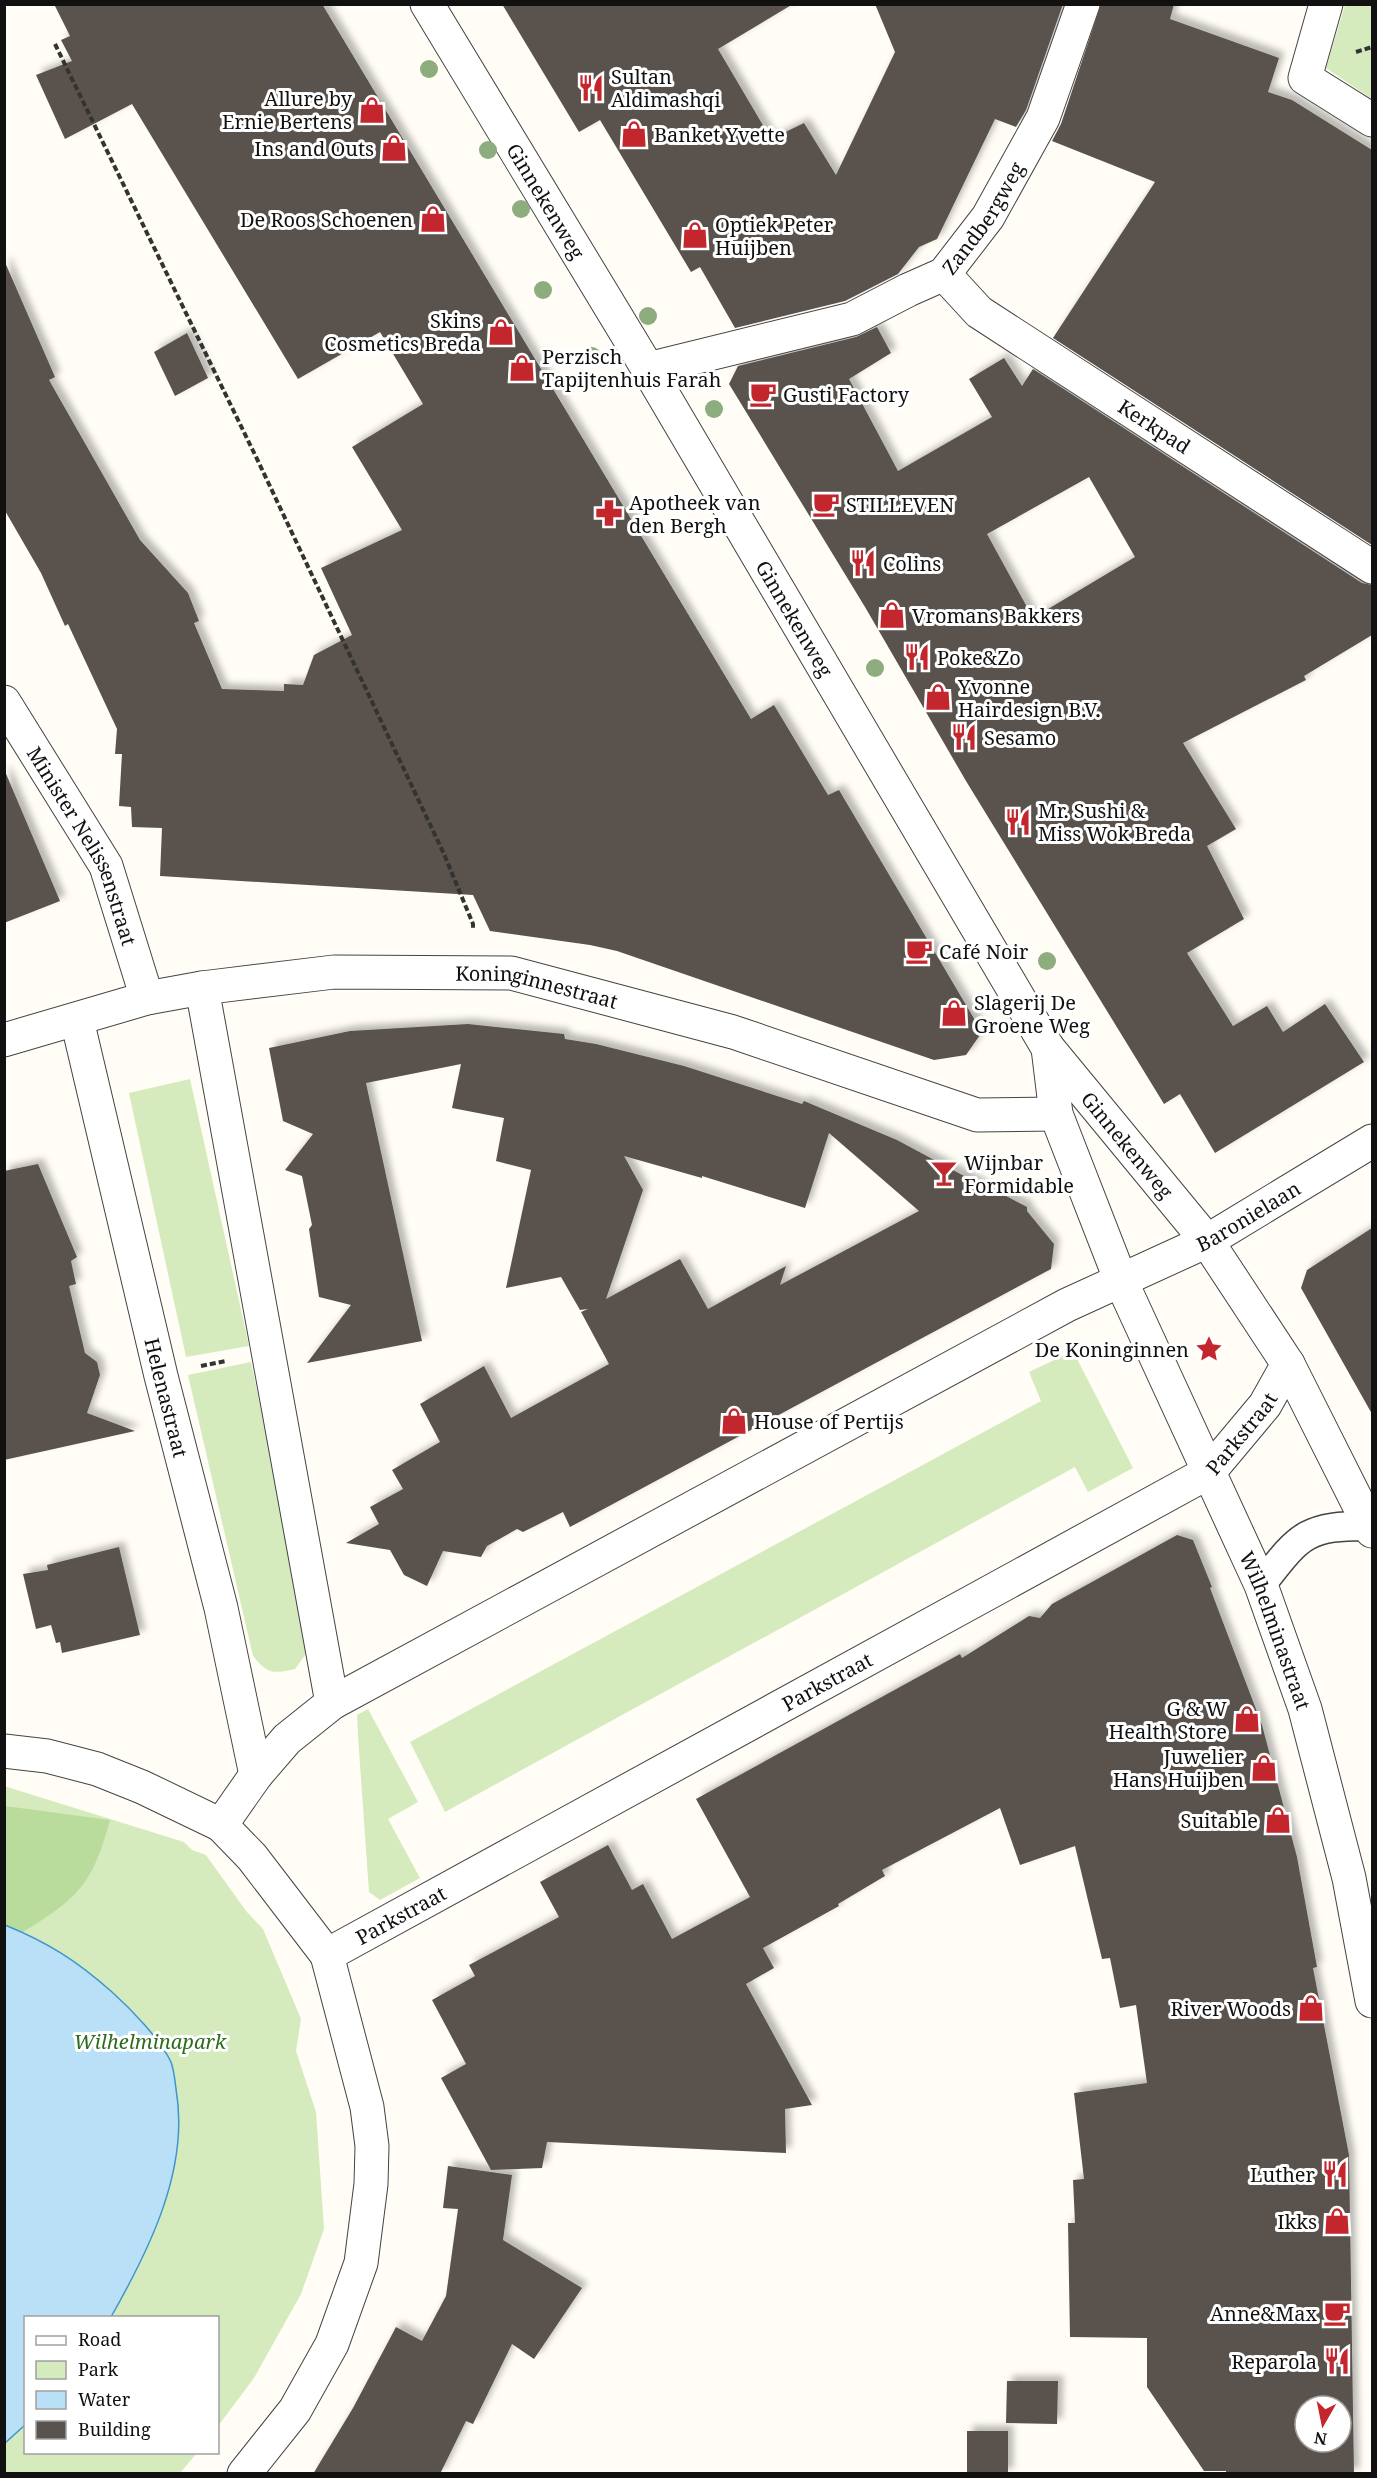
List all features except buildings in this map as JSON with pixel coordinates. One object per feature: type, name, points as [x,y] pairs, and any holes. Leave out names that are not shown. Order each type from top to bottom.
[{"type":"street","name":"Ginnekenweg","points":[[427,4],[648,369],[1048,1048],[1207,1240]]},
{"type":"street","name":"Zandbergweg","points":[[648,369],[852,319],[944,274],[988,217],[1043,118],[1083,4]]},
{"type":"street","points":[[1326,4],[1305,78],[1372,120]]},
{"type":"street","name":"Kerkpad","points":[[944,274],[979,312],[1372,567]]},
{"type":"street","name":"Minister Nelissenstraat","points":[[4,702],[106,866],[147,998]]},
{"type":"street","name":"Koninginnestraat","points":[[4,1040],[147,998],[202,988],[334,972],[511,973],[733,1032],[977,1115],[1056,1114]]},
{"type":"street","points":[[202,988],[332,1703]]},
{"type":"street","name":"Helenastraat","points":[[77,1020],[161,1376],[221,1608],[256,1775]]},
{"type":"street","name":"Ginnekenweg","points":[[1048,1048],[1056,1114],[1120,1281]]},
{"type":"street","name":"Baronielaan","points":[[1120,1281],[1207,1240],[1372,1141]]},
{"type":"street","points":[[1207,1240],[1288,1364],[1372,1529]]},
{"type":"street","points":[[221,1825],[256,1775],[288,1739],[332,1703],[1057,1311],[1120,1281]]},
{"type":"street","name":"Wilhelminastraat","points":[[1120,1281],[1261,1586],[1305,1709],[1349,1878],[1372,2001]]},
{"type":"street","name":"Parkstraat","points":[[327,1955],[1209,1472],[1265,1405],[1288,1364]]},
{"type":"street","points":[[4,1751],[47,1756],[97,1769],[142,1786],[221,1825],[252,1857],[327,1955],[368,2107],[372,2146],[371,2184],[361,2263],[332,2344],[295,2410],[244,2474]]},
{"type":"lane","points":[[1261,1586],[1287,1552],[1307,1534],[1340,1526],[1372,1529]]},
{"type":"path","points":[[55,44],[258,462],[444,854],[472,924],[475,972]]},
{"type":"path","points":[[161,1376],[268,1351]]},
{"type":"green space","points":[[1345,5],[1372,5],[1372,99],[1326,68]]},
{"type":"green space","points":[[190,1079],[249,1346],[186,1357],[129,1093]]},
{"type":"green space","points":[[1073,1351],[1133,1468],[1088,1492],[1075,1467],[445,1812],[410,1742],[1041,1401],[1029,1372]]},
{"type":"green space","points":[[251,1362],[311,1647],[295,1669],[281,1672],[267,1669],[253,1656],[188,1375]]},
{"type":"green space","points":[[368,1709],[418,1802],[388,1819],[420,1878],[380,1900],[369,1892],[358,1736],[357,1715]]},
{"type":"green space","name":"Wilhelminapark","points":[[4,1786],[184,1842],[192,1850],[206,1855],[246,1911],[263,1929],[301,2019],[296,2051],[316,2112],[324,2229],[301,2294],[254,2378],[219,2425],[219,2316],[24,2316],[24,2454],[196,2454],[180,2473],[5,2473]]},
{"type":"green space","points":[[5,1806],[110,1820],[97,1860],[81,1887],[58,1909],[23,1932],[5,1925]]},
{"type":"water","points":[[5,1925],[49,1946],[74,1962],[128,2007],[160,2044],[171,2062],[179,2119],[172,2179],[163,2208],[152,2237],[112,2316],[24,2316],[24,2426],[5,2443]]},
{"type":"place","name":"Sultan Aldimashqi","points":[[591,88]]},
{"type":"place","name":"Allure by Ernie Bertens","points":[[372,110]]},
{"type":"place","name":"Banket Yvette","points":[[634,134]]},
{"type":"place","name":"Ins and Outs","points":[[394,148]]},
{"type":"place","name":"De Roos Schoenen","points":[[433,219]]},
{"type":"place","name":"Optiek Peter Huijben","points":[[695,235]]},
{"type":"place","name":"Skins Cosmetics Breda","points":[[501,332]]},
{"type":"place","name":"Perzisch Tapijtenhuis Farah","points":[[522,368]]},
{"type":"place","name":"Gusti Factory","points":[[763,394]]},
{"type":"place","name":"STILLEVEN","points":[[826,504]]},
{"type":"place","name":"Apotheek van den Bergh","points":[[609,513]]},
{"type":"place","name":"Colins","points":[[863,563]]},
{"type":"place","name":"Vromans Bakkers","points":[[892,615]]},
{"type":"place","name":"Poke&Zo","points":[[917,657]]},
{"type":"place","name":"Yvonne Hairdesign B.V.","points":[[938,697]]},
{"type":"place","name":"Sesamo","points":[[964,737]]},
{"type":"place","name":"Mr. Sushi & Miss Wok Breda","points":[[1018,822]]},
{"type":"place","name":"Café Noir","points":[[919,951]]},
{"type":"place","name":"Slagerij De Groene Weg","points":[[954,1013]]},
{"type":"place","name":"Wijnbar Formidable","points":[[944,1173]]},
{"type":"place","name":"De Koninginnen","points":[[1209,1349]]},
{"type":"place","name":"House of Pertijs","points":[[734,1421]]},
{"type":"place","name":"G & W Health Store","points":[[1247,1719]]},
{"type":"place","name":"Juwelier Hans Huijben","points":[[1264,1768]]},
{"type":"place","name":"Suitable","points":[[1278,1820]]},
{"type":"place","name":"River Woods","points":[[1311,2008]]},
{"type":"place","name":"Luther","points":[[1335,2174]]},
{"type":"place","name":"Ikks","points":[[1337,2221]]},
{"type":"place","name":"Anne&Max","points":[[1337,2313]]},
{"type":"place","name":"Reparola","points":[[1337,2361]]}]
